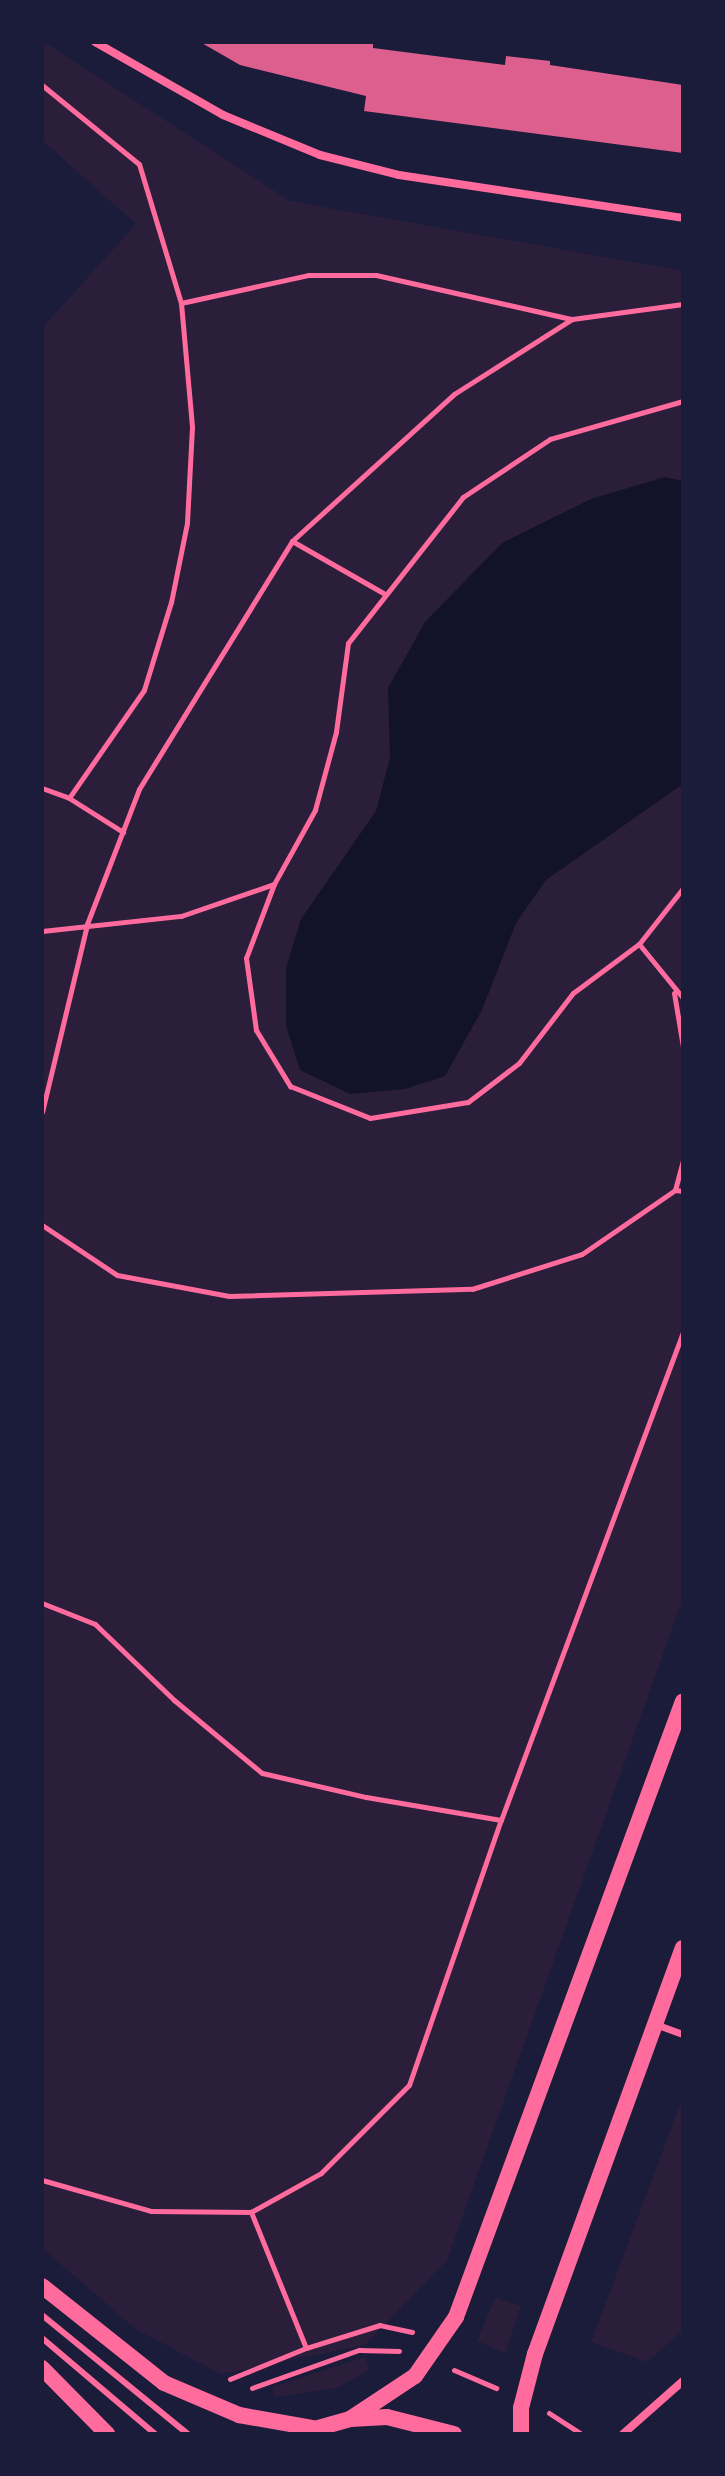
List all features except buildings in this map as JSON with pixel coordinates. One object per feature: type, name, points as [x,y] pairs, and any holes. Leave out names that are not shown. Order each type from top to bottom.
[{"type":"main road","points":[[350,2419],[402,2388],[444,2339],[480,2258],[683,1701]]},
{"type":"main road","points":[[521,2434],[521,2408],[535,2354],[683,1948]]},
{"type":"main road","points":[[42,2286],[164,2383],[239,2415],[305,2431],[350,2419],[399,2418],[454,2434]]},
{"type":"main road","points":[[42,2368],[107,2434]]},
{"type":"street","points":[[95,42],[212,110],[320,155],[399,175],[683,218]]},
{"type":"street","points":[[655,2024],[683,2034]]},
{"type":"street","points":[[623,2434],[683,2381]]},
{"type":"lane","points":[[42,2315],[188,2434]]},
{"type":"lane","points":[[42,2338],[155,2434]]},
{"type":"path","points":[[42,85],[139,164],[181,303],[192,427],[187,523],[171,602],[144,690],[69,798]]},
{"type":"path","points":[[181,303],[308,275],[376,275],[572,319],[683,304]]},
{"type":"path","points":[[42,1112],[87,924],[139,789],[292,541],[454,394],[572,319]]},
{"type":"path","points":[[683,401],[550,439],[463,497],[383,593],[348,643],[336,732],[315,810],[274,884],[246,958],[256,1030],[290,1086],[370,1118],[468,1102],[519,1063],[573,993],[639,944],[683,888]]},
{"type":"path","points":[[292,541],[383,593]]},
{"type":"path","points":[[42,788],[69,798],[123,832]]},
{"type":"path","points":[[42,931],[181,916],[274,884]]},
{"type":"path","points":[[639,944],[674,993],[683,998]]},
{"type":"path","points":[[674,993],[683,1047]]},
{"type":"path","points":[[42,1225],[117,1275],[229,1296],[472,1289],[582,1254],[675,1190],[683,1161]]},
{"type":"path","points":[[675,1190],[683,1191]]},
{"type":"path","points":[[42,2180],[151,2211],[251,2212],[321,2173],[409,2085],[501,1820],[683,1332]]},
{"type":"path","points":[[42,1603],[95,1624],[174,1700],[262,1773],[366,1797],[501,1820]]},
{"type":"path","points":[[251,2212],[306,2348],[380,2325],[444,2339]]},
{"type":"shaded area","points":[[44,42],[290,201],[683,271],[683,1598],[447,2260],[365,2345],[221,2374],[137,2330],[42,2248],[42,328],[136,224],[42,140]]},
{"type":"shaded area","points":[[665,477],[683,481],[683,784],[546,880],[516,923],[482,1010],[445,1076],[405,1089],[350,1094],[300,1070],[286,1026],[286,968],[301,919],[376,811],[390,758],[388,688],[425,622],[502,543],[591,499]]},
{"type":"shaded area","points":[[683,2096],[683,2330],[647,2362],[591,2342]]},
{"type":"shaded area","points":[[495,2298],[521,2306],[505,2353],[477,2341]]},
{"type":"shaded area","points":[[365,2357],[369,2370],[337,2388],[276,2397],[272,2387]]}]
